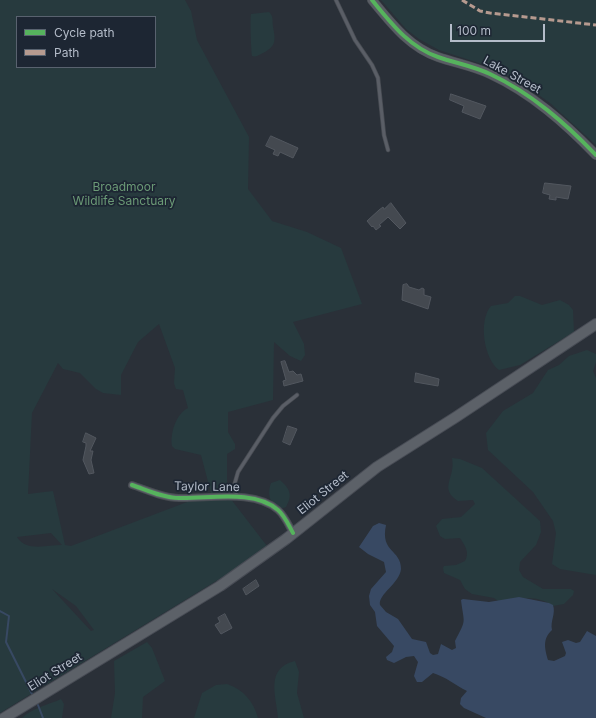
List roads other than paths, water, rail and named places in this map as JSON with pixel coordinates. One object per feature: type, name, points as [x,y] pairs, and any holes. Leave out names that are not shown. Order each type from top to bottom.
[{"type":"main road","name":"Eliot Street","points":[[4,718],[220,586],[293,534],[330,502],[377,467],[456,417],[596,324]]},
{"type":"street","name":"Lake Street","points":[[372,0],[409,42],[439,58],[466,64],[490,74],[523,92],[542,106],[596,155]]},
{"type":"street","name":"Taylor Lane","points":[[132,485],[164,496],[178,498],[237,497],[266,503],[278,510],[293,534]]},
{"type":"lane","points":[[336,0],[355,40],[372,65],[378,78],[384,135],[388,150]]},
{"type":"lane","points":[[237,497],[234,486],[238,472],[273,418],[283,406],[297,395]]},
{"type":"water","points":[[379,523],[386,525],[386,541],[388,546],[398,558],[401,569],[397,579],[382,597],[380,605],[386,612],[398,619],[412,639],[426,642],[430,653],[433,655],[438,654],[441,644],[452,650],[456,648],[455,641],[464,621],[461,600],[463,599],[489,602],[519,597],[549,603],[553,605],[554,611],[552,630],[547,637],[545,644],[548,660],[554,661],[565,656],[566,653],[562,642],[568,640],[576,643],[580,642],[587,631],[596,636],[596,718],[486,718],[464,708],[460,704],[461,698],[467,691],[442,677],[433,673],[422,682],[417,682],[414,676],[418,662],[414,656],[406,657],[394,663],[387,660],[386,657],[392,652],[394,646],[377,626],[375,612],[370,605],[369,596],[371,589],[386,572],[384,562],[368,554],[359,547],[373,526]]},
{"type":"waterway","points":[[0,611],[9,616],[6,642],[32,694]]},
{"type":"waterway","points":[[38,705],[43,718]]},
{"type":"park label","name":"Broadmoor Wildlife Sanctuary","points":[[124,194]]}]
